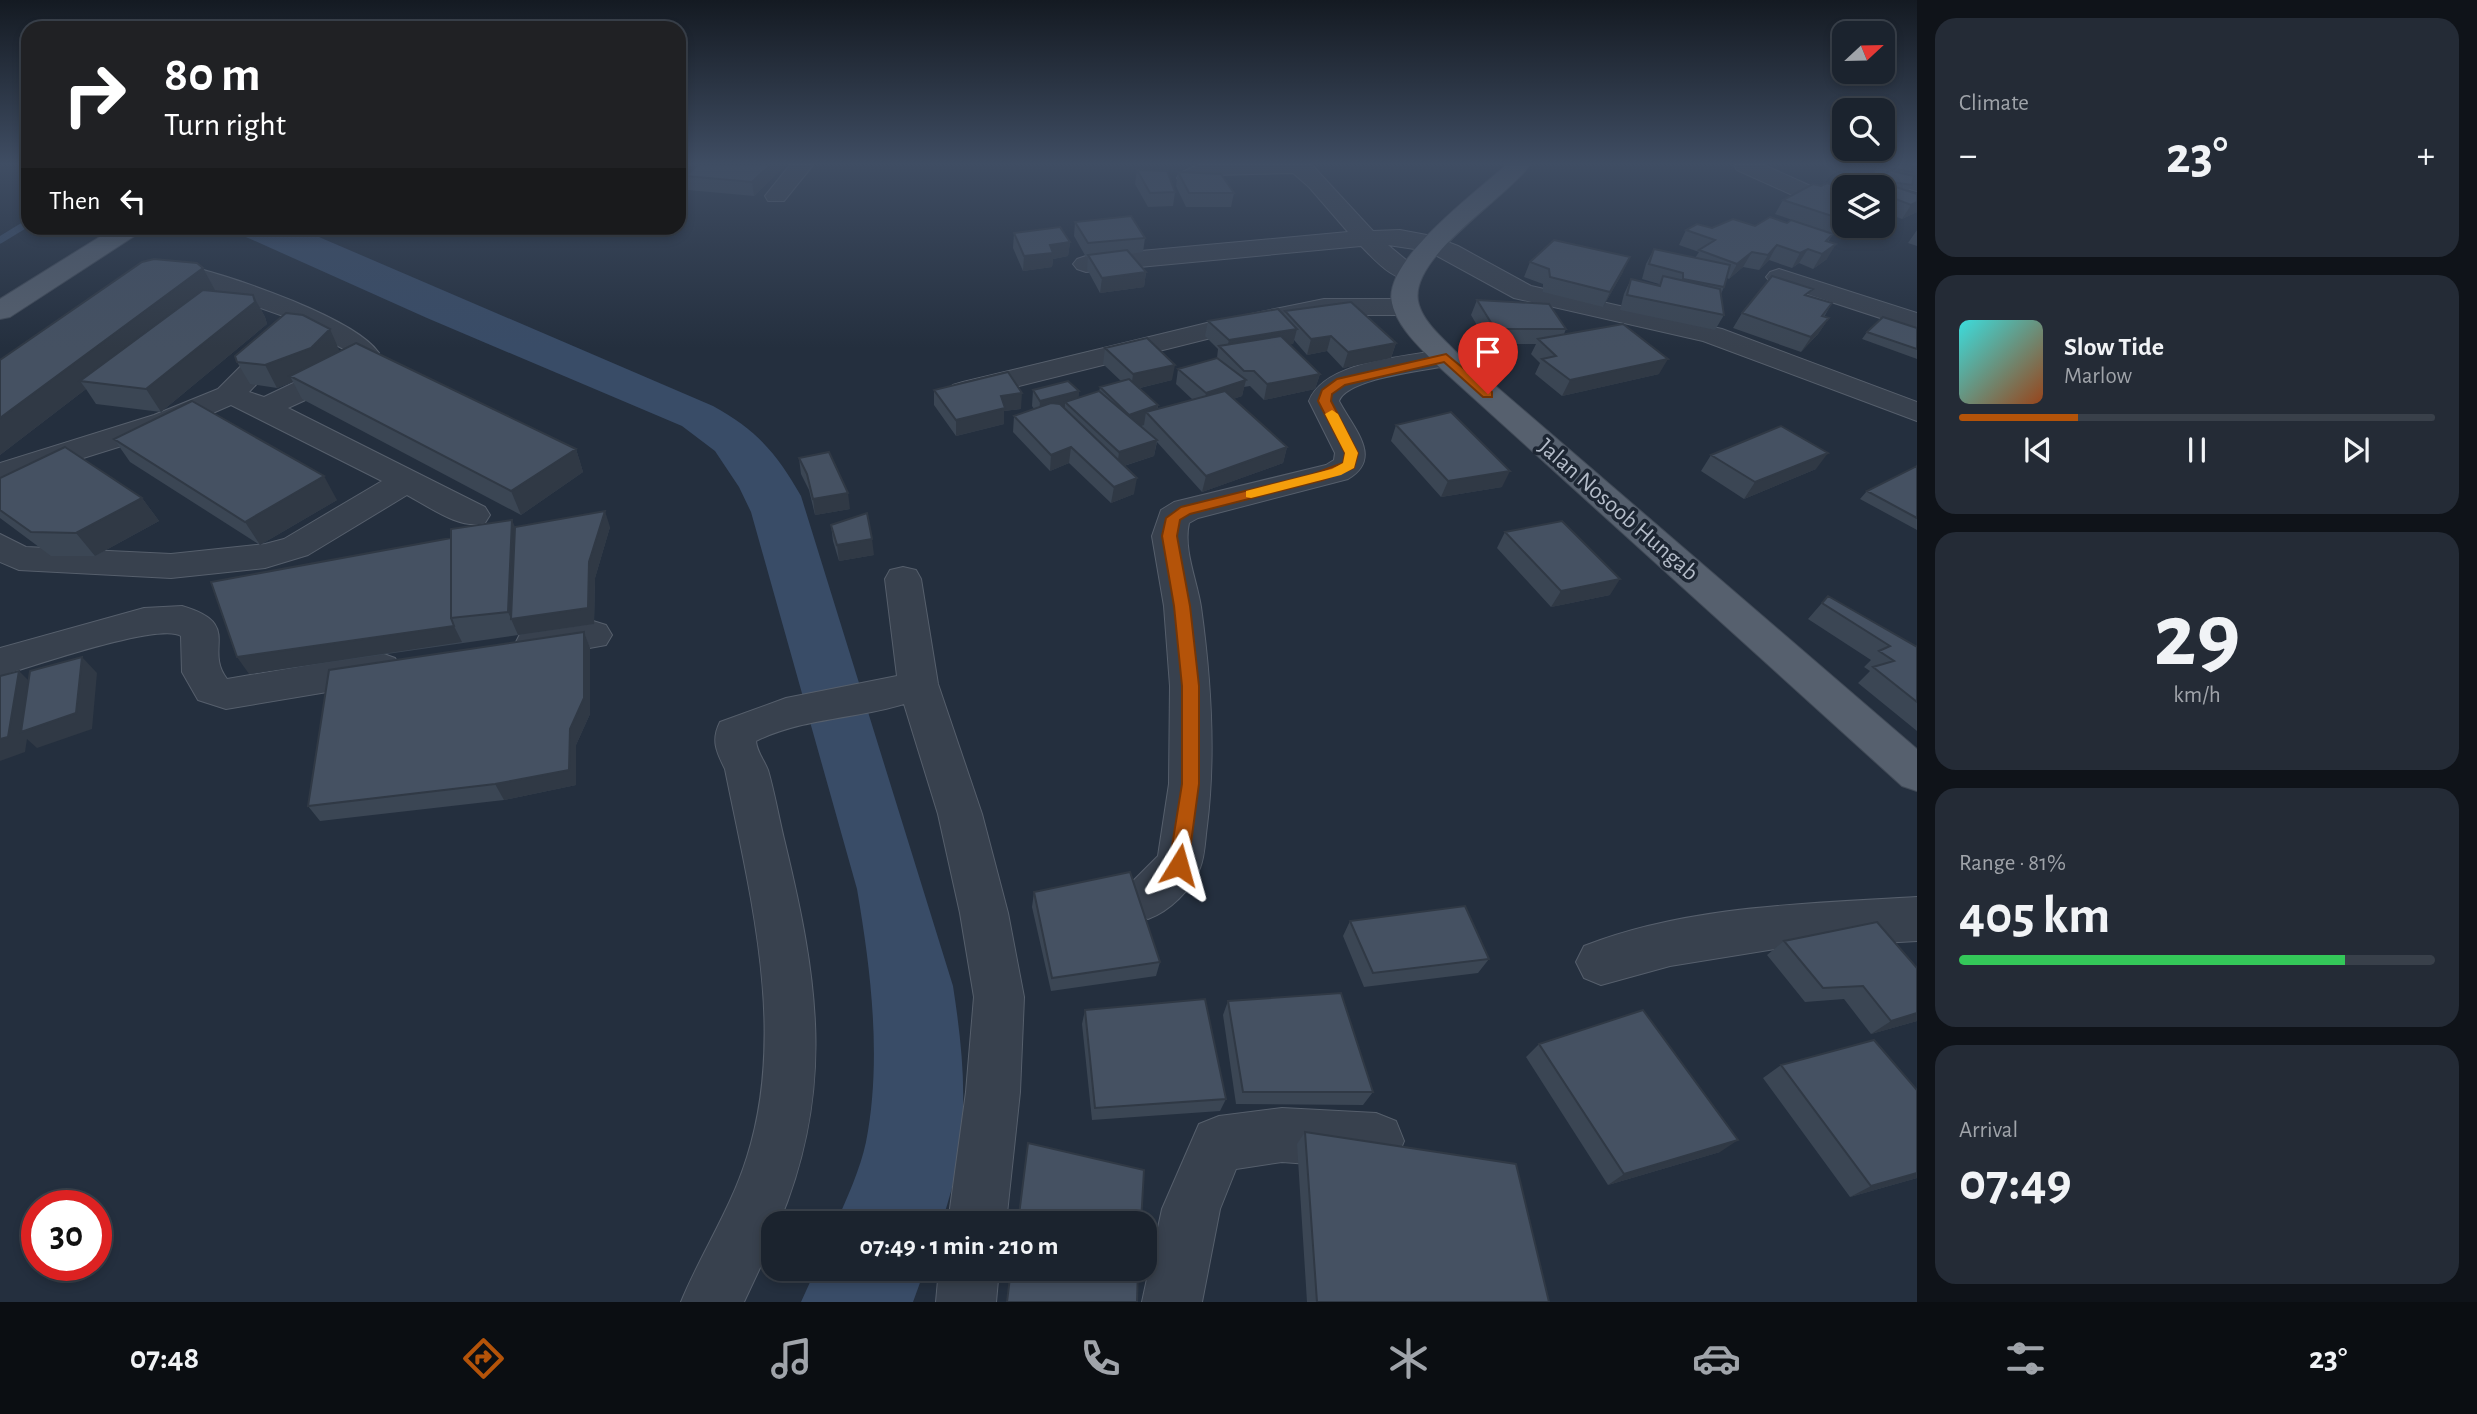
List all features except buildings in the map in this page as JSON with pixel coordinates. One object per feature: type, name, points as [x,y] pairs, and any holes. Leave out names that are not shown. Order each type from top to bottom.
[{"type":"main road","points":[[1406,307],[1405,286],[1410,274],[1433,245],[1454,226]]},
{"type":"main road","points":[[0,311],[119,235]]},
{"type":"main road","name":"Jalan Nosoob Hungab","points":[[1406,307],[1418,328],[1446,358],[1917,774]]},
{"type":"street","points":[[1357,226],[1387,257],[1410,274]]},
{"type":"street","points":[[1086,264],[1240,247],[1395,237],[1433,245],[1523,292],[1712,335],[1917,412]]},
{"type":"street","points":[[139,289],[160,280],[192,275],[275,303],[361,347],[365,353],[363,360],[354,367],[264,408]]},
{"type":"street","points":[[1779,277],[1917,322]]},
{"type":"street","points":[[954,393],[1196,333],[1324,307],[1406,307]]},
{"type":"street","points":[[3,477],[165,422],[229,395],[305,317]]},
{"type":"street","points":[[1148,898],[1179,865],[1191,784],[1190,686],[1182,606],[1169,536],[1173,518],[1185,510],[1337,472],[1349,465],[1351,453],[1324,401],[1326,393],[1355,376],[1446,358]]},
{"type":"street","points":[[229,395],[264,408],[473,515]]},
{"type":"street","points":[[0,546],[19,558],[171,566],[265,556],[296,547],[407,481]]},
{"type":"street","points":[[903,579],[898,690],[960,814],[984,913],[999,997],[993,1093],[978,1211]]},
{"type":"street","points":[[0,662],[144,621],[182,619],[200,630],[202,672],[212,689],[226,694],[420,661]]},
{"type":"street","points":[[496,649],[593,635]]},
{"type":"street","points":[[711,1302],[772,1171],[786,1112],[790,1065],[789,995],[746,769],[736,749],[735,733],[752,723],[785,713],[898,690]]},
{"type":"street","points":[[1601,962],[1670,944],[1775,927],[1917,919]]},
{"type":"street","points":[[1172,1302],[1191,1209],[1219,1144],[1282,1135],[1376,1142]]},
{"type":"street","points":[[966,1302],[968,1281]]},
{"type":"water","points":[[242,235],[314,235],[713,406],[742,424],[774,455],[801,496],[953,986],[961,1047],[963,1106],[957,1164],[945,1211],[841,1211],[866,1142],[873,1079],[873,1015],[857,889],[751,512],[739,487],[715,451],[682,426],[427,318]]},
{"type":"water","points":[[811,1281],[921,1281],[913,1302],[801,1302]]},
{"type":"waterway","points":[[0,240],[21,227]]},
{"type":"slow traffic","points":[[1251,494],[1337,472],[1349,465],[1351,453],[1332,414]]},
{"type":"route","points":[[1179,865],[1191,784],[1190,686],[1182,606],[1169,536],[1173,518],[1185,510],[1337,472],[1349,465],[1351,453],[1324,401],[1326,393],[1355,376],[1446,358],[1488,394]]}]
